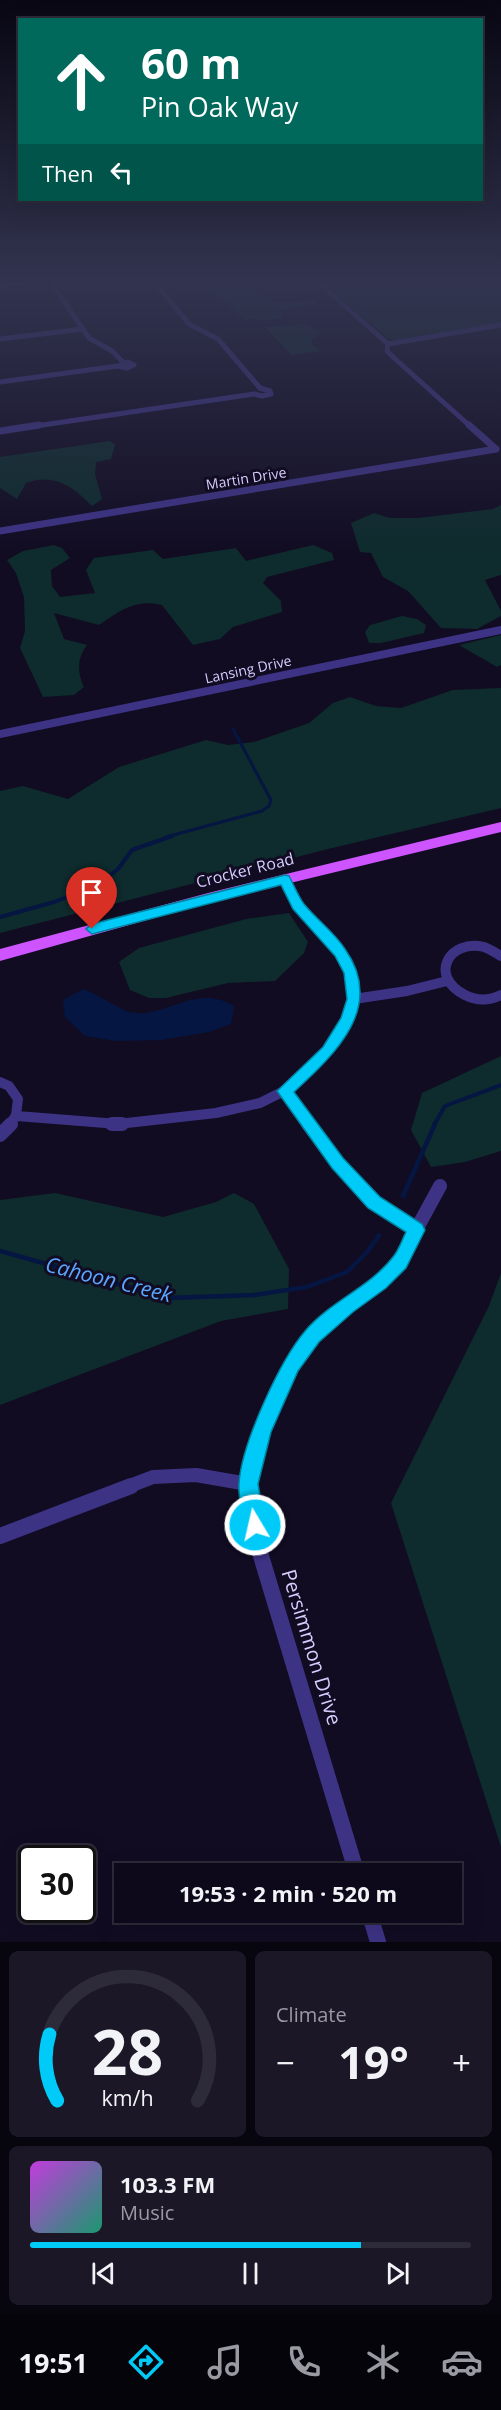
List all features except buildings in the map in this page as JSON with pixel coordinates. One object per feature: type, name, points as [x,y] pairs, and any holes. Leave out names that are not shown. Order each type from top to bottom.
[{"type":"main road","name":"Crocker Road","points":[[0,955],[208,898],[501,827]]},
{"type":"street","points":[[0,382],[63,373]]},
{"type":"street","points":[[0,431],[254,394],[262,396],[271,394],[270,391],[260,388],[247,373]]},
{"type":"street","name":"Martin Drive","points":[[0,531],[496,449],[410,373]]},
{"type":"street","points":[[254,394],[260,388]]},
{"type":"street","name":"Lansing Drive","points":[[0,734],[501,630]]},
{"type":"street","points":[[17,1116],[118,1124],[216,1113],[260,1103],[284,1091],[328,1051],[348,1020],[354,999],[351,973],[340,952],[298,906],[285,879]]},
{"type":"street","points":[[501,956],[486,948],[476,946],[455,950],[444,964],[447,981],[463,996],[487,1000],[501,995]]},
{"type":"street","points":[[354,999],[407,991],[447,981]]},
{"type":"street","points":[[0,1083],[12,1090],[17,1097],[17,1116],[11,1126],[0,1135]]},
{"type":"street","points":[[284,1091],[338,1163],[374,1202],[416,1230]]},
{"type":"street","name":"Persimmon Drive","points":[[354,1863],[258,1546],[248,1484],[262,1430],[292,1365],[313,1335],[346,1306],[380,1282],[400,1262],[440,1186]]},
{"type":"street","points":[[0,1536],[153,1477],[196,1475],[248,1484]]},
{"type":"street","points":[[372,1923],[378,1942]]},
{"type":"green space","points":[[110,441],[115,445],[111,459],[96,462],[95,474],[102,499],[92,506],[70,487],[54,481],[36,480],[26,483],[17,499],[0,488],[0,457]]},
{"type":"green space","points":[[501,505],[501,575],[485,580],[501,611],[501,616],[477,629],[441,628],[408,591],[383,577],[371,553],[360,552],[351,523],[374,513],[390,518],[418,518],[493,509]]},
{"type":"green space","points":[[54,545],[62,548],[70,558],[51,570],[52,586],[60,597],[95,593],[86,570],[94,558],[153,550],[163,559],[236,548],[246,561],[313,545],[332,553],[334,560],[267,577],[263,583],[281,601],[282,612],[233,627],[220,639],[193,645],[162,605],[144,603],[129,607],[99,625],[54,613],[64,639],[87,645],[81,655],[79,666],[84,687],[74,695],[43,697],[20,648],[25,631],[24,597],[16,573],[7,560],[23,551]]},
{"type":"green space","points":[[402,616],[417,619],[426,625],[424,633],[381,643],[369,643],[365,632],[370,625]]},
{"type":"green space","points":[[501,635],[501,665],[497,667],[459,645]]},
{"type":"green space","points":[[501,688],[501,808],[328,849],[0,933],[0,791],[23,786],[68,799],[119,767],[206,740],[228,745],[254,742],[309,723],[333,703],[350,697],[376,706],[401,708],[453,690]]},
{"type":"green space","points":[[289,913],[308,942],[304,953],[275,981],[228,983],[166,998],[149,998],[130,990],[119,962],[139,948],[246,919]]},
{"type":"green space","points":[[501,1056],[501,1151],[465,1162],[431,1167],[411,1130],[422,1093]]},
{"type":"green space","points":[[55,1193],[163,1217],[216,1202],[234,1193],[254,1204],[289,1269],[288,1309],[221,1321],[0,1405],[0,1200]]},
{"type":"green space","points":[[501,1273],[501,1847],[391,1503],[489,1306]]},
{"type":"water","points":[[83,989],[129,1012],[155,1011],[193,999],[220,1000],[234,1006],[231,1024],[209,1032],[161,1040],[116,1041],[85,1036],[65,1017],[63,1000]]},
{"type":"waterway","points":[[166,837],[262,811],[269,806],[271,800],[233,729]]},
{"type":"waterway","points":[[0,917],[54,902],[98,885],[118,869],[132,850],[172,836]]},
{"type":"waterway","name":"Cahoon Creek","points":[[434,1125],[445,1106],[501,1085]]},
{"type":"waterway","name":"Cahoon Creek","points":[[403,1196],[435,1124]]},
{"type":"waterway","name":"Cahoon Creek","points":[[0,1251],[168,1298],[254,1295],[307,1287],[347,1272],[368,1251],[379,1235]]},
{"type":"route","points":[[92,929],[285,879],[298,906],[340,952],[351,973],[354,999],[348,1020],[328,1051],[284,1091],[338,1163],[374,1202],[416,1230],[400,1262],[380,1282],[346,1306],[313,1335],[292,1365],[262,1430],[248,1484],[255,1525]]}]
